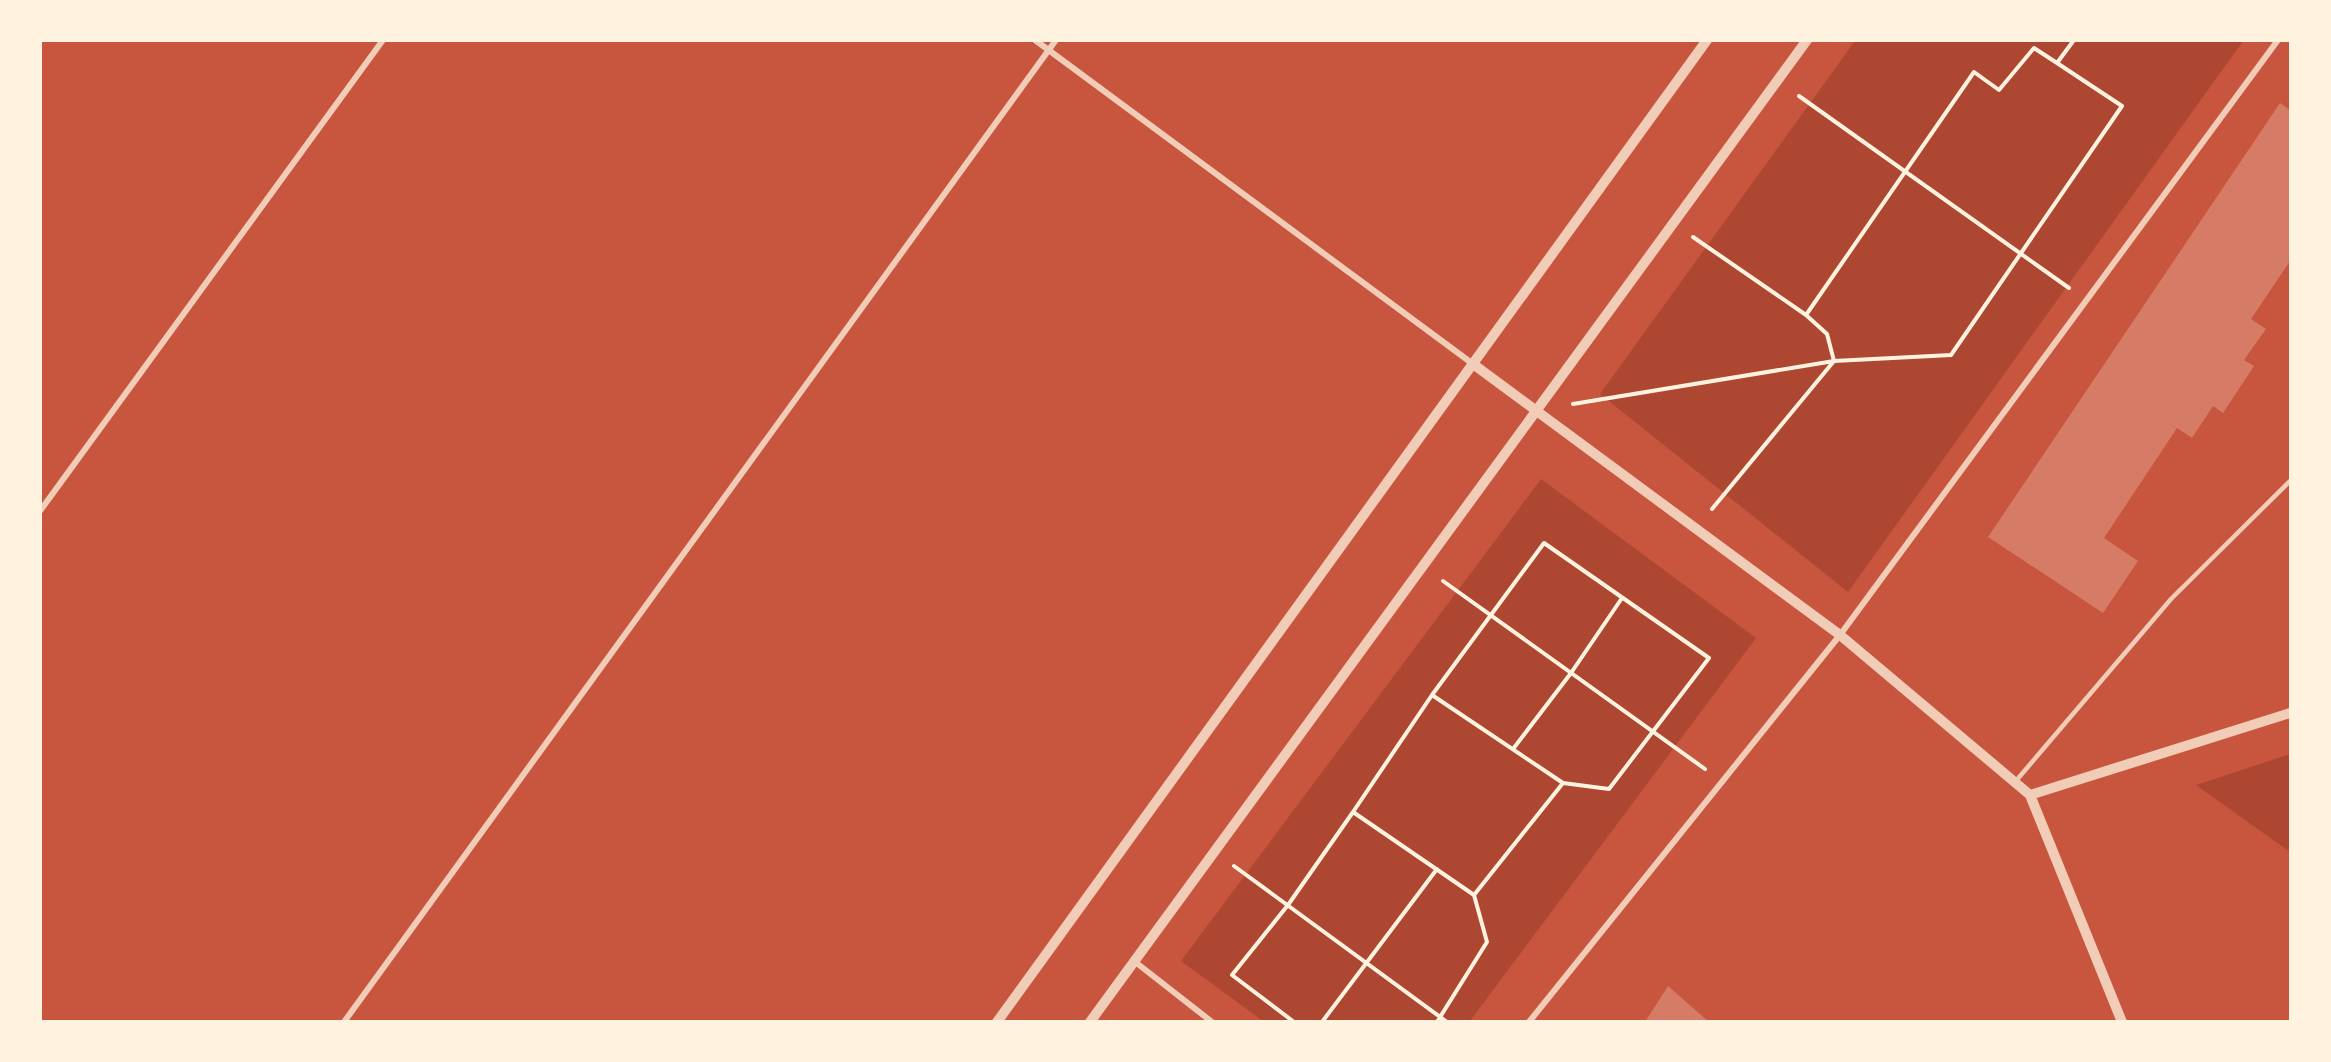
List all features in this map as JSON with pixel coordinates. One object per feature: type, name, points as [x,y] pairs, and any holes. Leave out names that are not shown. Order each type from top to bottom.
[{"type":"street","points":[[40,511],[383,40]]},
{"type":"street","points":[[1035,40],[1840,635],[2030,795],[2122,1022]]},
{"type":"street","points":[[344,1022],[1056,40]]},
{"type":"street","points":[[997,1022],[1707,40]]},
{"type":"street","points":[[1090,1022],[1807,40]]},
{"type":"street","points":[[1529,1022],[1840,635],[2278,40]]},
{"type":"street","points":[[2030,795],[2290,713]]},
{"type":"street","points":[[1134,961],[1212,1022]]},
{"type":"lane","points":[[2014,782],[2171,599],[2290,481]]},
{"type":"path","points":[[2057,63],[2074,40]]},
{"type":"path","points":[[1536,410],[1834,361],[1951,355],[2122,106],[2034,48],[1999,90],[1974,72],[1806,315]]},
{"type":"path","points":[[1778,81],[2086,301]]},
{"type":"path","points":[[1673,224],[1806,315],[1827,334],[1834,361]]},
{"type":"path","points":[[1696,528],[1834,361]]},
{"type":"path","points":[[1294,1022],[1233,975],[1288,905],[1432,695],[1544,543],[1709,658],[1609,789],[1563,783],[1432,695]]},
{"type":"path","points":[[1423,567],[1722,781]]},
{"type":"path","points":[[1513,749],[1571,673],[1622,598]]},
{"type":"path","points":[[1474,895],[1563,783]]},
{"type":"path","points":[[1353,812],[1474,895],[1487,942],[1437,1022]]},
{"type":"path","points":[[1214,851],[1447,1022]]},
{"type":"path","points":[[1322,1022],[1437,869]]},
{"type":"shaded area","points":[[1855,41],[2243,41],[1848,592],[1600,394]]},
{"type":"shaded area","points":[[1541,479],[1756,638],[1470,1021],[1263,1021],[1181,961]]},
{"type":"shaded area","points":[[2290,754],[2290,852],[2196,785]]},
{"type":"building","points":[[2280,103],[2290,110],[2290,261],[2251,319],[2266,329],[2244,360],[2254,366],[2223,413],[2213,406],[2192,438],[2177,428],[2104,538],[2138,561],[2103,613],[1988,537]]},
{"type":"building","points":[[1668,986],[1709,1022],[1645,1022]]}]
